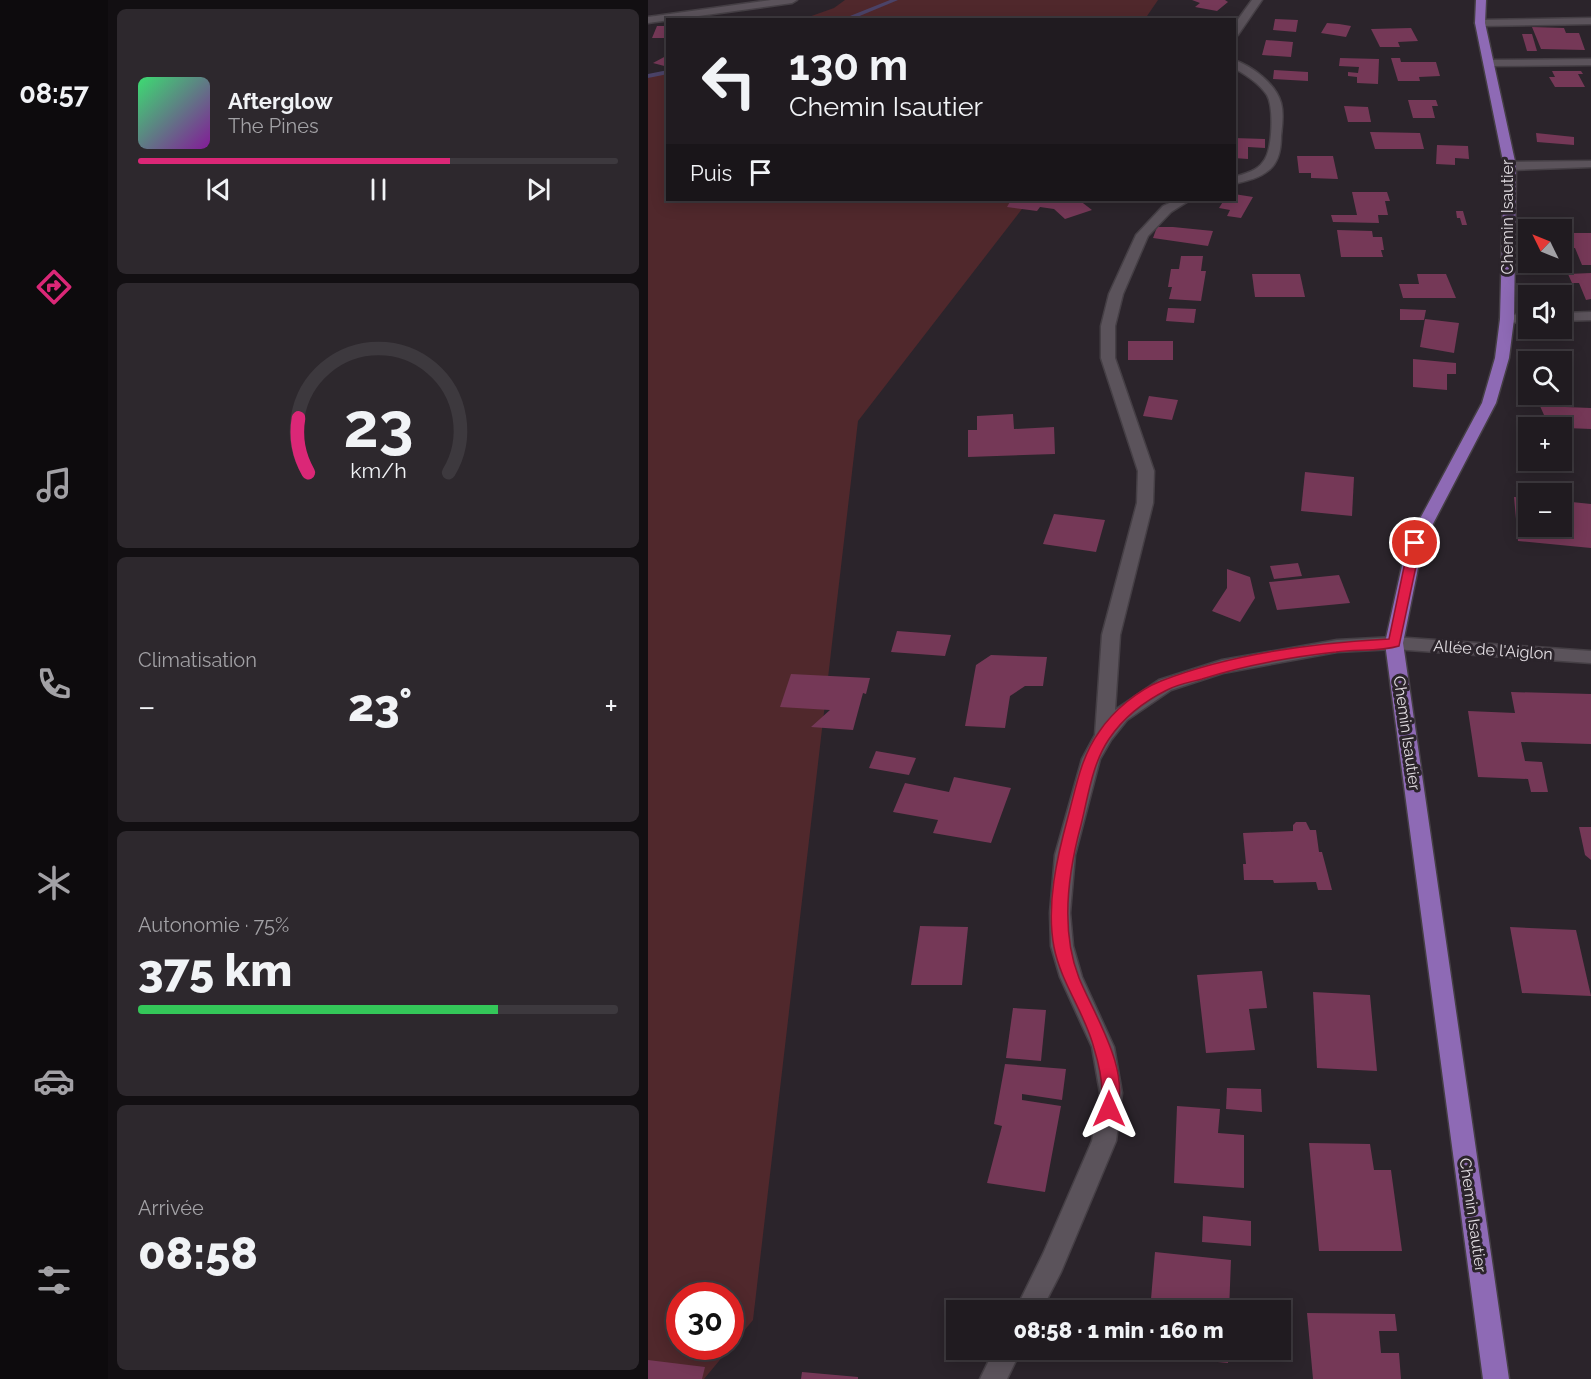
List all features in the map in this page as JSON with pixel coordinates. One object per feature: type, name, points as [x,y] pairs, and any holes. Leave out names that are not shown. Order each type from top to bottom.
[{"type":"main road","name":"Chemin Isautier","points":[[1481,0],[1480,23],[1510,166],[1507,319],[1502,358],[1489,403],[1415,543],[1394,643],[1496,1379]]},
{"type":"street","points":[[648,20],[792,0]]},
{"type":"street","points":[[1236,30],[1257,0]]},
{"type":"street","points":[[1480,23],[1591,21]]},
{"type":"street","points":[[1489,63],[1591,62]]},
{"type":"street","points":[[1236,64],[1270,90],[1277,102],[1276,152],[1268,165],[1253,175],[1236,179]]},
{"type":"street","points":[[1510,166],[1591,164]]},
{"type":"street","points":[[1034,1300],[1052,1263],[1104,1141],[1111,1093],[1103,1047],[1071,977],[1062,946],[1060,913],[1065,855],[1091,759],[1104,735],[1111,635],[1145,503],[1146,471],[1108,358],[1108,326],[1116,294],[1142,235],[1167,209],[1182,201]]},
{"type":"street","points":[[1572,317],[1591,316]]},
{"type":"street","points":[[1507,319],[1518,318]]},
{"type":"street","name":"Allée de l'Aiglon","points":[[1104,735],[1121,715],[1165,685],[1222,667],[1284,654],[1337,646],[1394,643],[1591,657]]},
{"type":"street","points":[[993,1379],[1003,1360]]},
{"type":"shaded area","points":[[845,0],[1158,0],[1146,18],[806,18],[834,8]]},
{"type":"shaded area","points":[[666,70],[666,201],[1028,201],[858,421],[753,1320],[744,1331],[744,1282],[666,1282],[666,1360],[720,1360],[704,1379],[648,1379],[648,78]]},
{"type":"building","points":[[1192,0],[1225,0],[1228,2],[1217,11],[1195,7],[1200,3]]},
{"type":"building","points":[[1275,19],[1298,20],[1296,32],[1273,30]]},
{"type":"building","points":[[1327,23],[1351,26],[1346,37],[1321,33]]},
{"type":"building","points":[[657,26],[666,26],[666,38],[652,38]]},
{"type":"building","points":[[1532,27],[1564,28],[1566,33],[1579,33],[1585,50],[1541,49]]},
{"type":"building","points":[[1411,28],[1418,41],[1398,42],[1400,47],[1380,47],[1371,29]]},
{"type":"building","points":[[1522,34],[1532,34],[1537,51],[1527,51]]},
{"type":"building","points":[[1266,40],[1293,42],[1291,57],[1262,55]]},
{"type":"building","points":[[666,56],[666,66],[653,63]]},
{"type":"building","points":[[1340,58],[1379,59],[1378,84],[1357,83],[1357,77],[1348,76],[1348,72],[1358,73],[1359,67],[1339,66]]},
{"type":"building","points":[[1391,58],[1400,58],[1401,62],[1436,62],[1440,76],[1419,77],[1420,81],[1398,81]]},
{"type":"building","points":[[1274,70],[1308,72],[1308,81],[1273,79]]},
{"type":"building","points":[[1552,71],[1581,71],[1583,74],[1578,74],[1585,87],[1555,87],[1549,77],[1555,77]]},
{"type":"building","points":[[1408,100],[1436,100],[1438,106],[1432,106],[1435,118],[1413,118]]},
{"type":"building","points":[[1344,106],[1368,107],[1371,122],[1348,122]]},
{"type":"building","points":[[1370,132],[1420,133],[1424,149],[1375,149]]},
{"type":"building","points":[[1536,133],[1574,137],[1574,145],[1537,142]]},
{"type":"building","points":[[1236,138],[1265,139],[1265,148],[1248,147],[1248,159],[1236,158]]},
{"type":"building","points":[[1437,145],[1468,146],[1469,159],[1455,158],[1455,165],[1436,164]]},
{"type":"building","points":[[1297,156],[1333,156],[1338,179],[1311,178],[1311,173],[1299,173]]},
{"type":"building","points":[[1352,192],[1387,192],[1390,201],[1385,201],[1388,215],[1378,215],[1379,223],[1333,222],[1331,215],[1357,215]]},
{"type":"building","points":[[1236,194],[1253,197],[1241,218],[1227,216],[1230,210],[1219,208],[1223,201],[1236,201]]},
{"type":"building","points":[[1010,201],[1080,201],[1092,210],[1065,219],[1054,209],[1040,207],[1037,211],[1007,207]]},
{"type":"building","points":[[1456,211],[1463,211],[1467,225],[1462,225],[1460,218],[1457,218]]},
{"type":"building","points":[[1157,227],[1213,231],[1208,246],[1153,238]]},
{"type":"building","points":[[1337,230],[1372,231],[1373,237],[1382,237],[1383,257],[1341,257]]},
{"type":"building","points":[[1572,233],[1591,233],[1591,265],[1582,265],[1575,248],[1572,248]]},
{"type":"building","points":[[1181,256],[1203,256],[1201,271],[1206,271],[1201,301],[1169,299],[1172,287],[1168,287],[1171,269],[1179,269]]},
{"type":"building","points":[[1591,273],[1591,299],[1586,300],[1579,283],[1572,283],[1568,274]]},
{"type":"building","points":[[1252,274],[1300,274],[1305,297],[1255,297]]},
{"type":"building","points":[[1417,274],[1446,274],[1456,298],[1403,298],[1399,284],[1419,284]]},
{"type":"building","points":[[1168,308],[1196,309],[1194,323],[1166,321]]},
{"type":"building","points":[[1400,309],[1426,310],[1424,320],[1400,320]]},
{"type":"building","points":[[1425,319],[1459,323],[1454,353],[1420,347]]},
{"type":"building","points":[[1128,341],[1173,341],[1173,360],[1128,360]]},
{"type":"building","points":[[1413,359],[1456,363],[1456,374],[1447,374],[1447,390],[1413,387]]},
{"type":"building","points":[[1149,396],[1178,400],[1172,420],[1143,416]]},
{"type":"building","points":[[1540,406],[1591,408],[1591,429],[1572,428],[1572,417],[1544,415]]},
{"type":"building","points":[[1013,414],[1014,429],[1054,427],[1055,454],[968,457],[968,430],[977,430],[977,416]]},
{"type":"building","points":[[1305,472],[1354,477],[1352,516],[1301,511]]},
{"type":"building","points":[[1514,497],[1518,497],[1518,537],[1572,537],[1572,502],[1591,504],[1591,548],[1518,541]]},
{"type":"building","points":[[1054,514],[1105,520],[1096,552],[1043,544]]},
{"type":"building","points":[[1298,563],[1302,576],[1274,579],[1270,566]]},
{"type":"building","points":[[1227,569],[1250,577],[1255,598],[1240,622],[1212,611],[1227,588]]},
{"type":"building","points":[[1339,575],[1350,603],[1277,610],[1269,582]]},
{"type":"building","points":[[897,631],[951,635],[945,656],[891,652]]},
{"type":"building","points":[[991,655],[1047,657],[1043,686],[1025,686],[1010,696],[1005,728],[965,726],[976,665]]},
{"type":"building","points":[[791,674],[870,678],[866,694],[863,693],[853,730],[811,727],[830,710],[780,707]]},
{"type":"building","points":[[1511,692],[1591,694],[1591,744],[1521,742],[1525,761],[1542,762],[1548,792],[1531,792],[1528,779],[1478,777],[1468,711],[1515,713]]},
{"type":"building","points":[[876,751],[916,758],[909,775],[869,768]]},
{"type":"building","points":[[954,777],[1011,788],[991,843],[933,833],[938,820],[893,812],[905,783],[949,792]]},
{"type":"building","points":[[1296,822],[1306,822],[1310,830],[1316,830],[1319,852],[1322,852],[1332,890],[1318,890],[1316,882],[1274,883],[1273,880],[1244,880],[1243,864],[1246,864],[1243,833],[1293,831],[1293,825]]},
{"type":"building","points":[[1579,827],[1591,827],[1591,860],[1585,855]]},
{"type":"building","points":[[920,926],[968,927],[962,985],[911,985]]},
{"type":"building","points":[[1510,927],[1576,930],[1591,996],[1522,993]]},
{"type":"building","points":[[1262,971],[1267,1008],[1249,1009],[1255,1050],[1206,1053],[1197,975]]},
{"type":"building","points":[[1313,992],[1370,995],[1377,1071],[1317,1068]]},
{"type":"building","points":[[1013,1008],[1046,1010],[1041,1061],[1006,1058]]},
{"type":"building","points":[[1005,1064],[1066,1069],[1062,1100],[1022,1094],[1022,1100],[1061,1106],[1045,1192],[987,1183],[1002,1126],[994,1124]]},
{"type":"building","points":[[1227,1088],[1261,1089],[1262,1112],[1226,1109]]},
{"type":"building","points":[[1177,1106],[1220,1109],[1218,1133],[1244,1135],[1244,1188],[1174,1183]]},
{"type":"building","points":[[1309,1143],[1370,1144],[1374,1170],[1391,1170],[1402,1251],[1319,1251]]},
{"type":"building","points":[[1203,1216],[1251,1221],[1251,1246],[1202,1242]]},
{"type":"building","points":[[1155,1252],[1231,1260],[1229,1300],[1151,1299]]},
{"type":"building","points":[[1307,1313],[1395,1314],[1397,1331],[1379,1331],[1381,1353],[1399,1353],[1401,1379],[1313,1379]]},
{"type":"building","points":[[648,1360],[705,1367],[702,1379],[648,1379]]},
{"type":"building","points":[[1197,1360],[1228,1360],[1228,1363]]},
{"type":"building","points":[[802,1372],[858,1377],[858,1379],[801,1379]]},
{"type":"waterway","points":[[848,18],[895,0]]},
{"type":"waterway","points":[[648,76],[666,72]]},
{"type":"route","points":[[1109,1109],[1111,1093],[1103,1047],[1071,977],[1062,946],[1060,913],[1065,855],[1091,759],[1104,735],[1121,715],[1165,685],[1222,667],[1284,654],[1337,646],[1394,643],[1415,543]]}]
